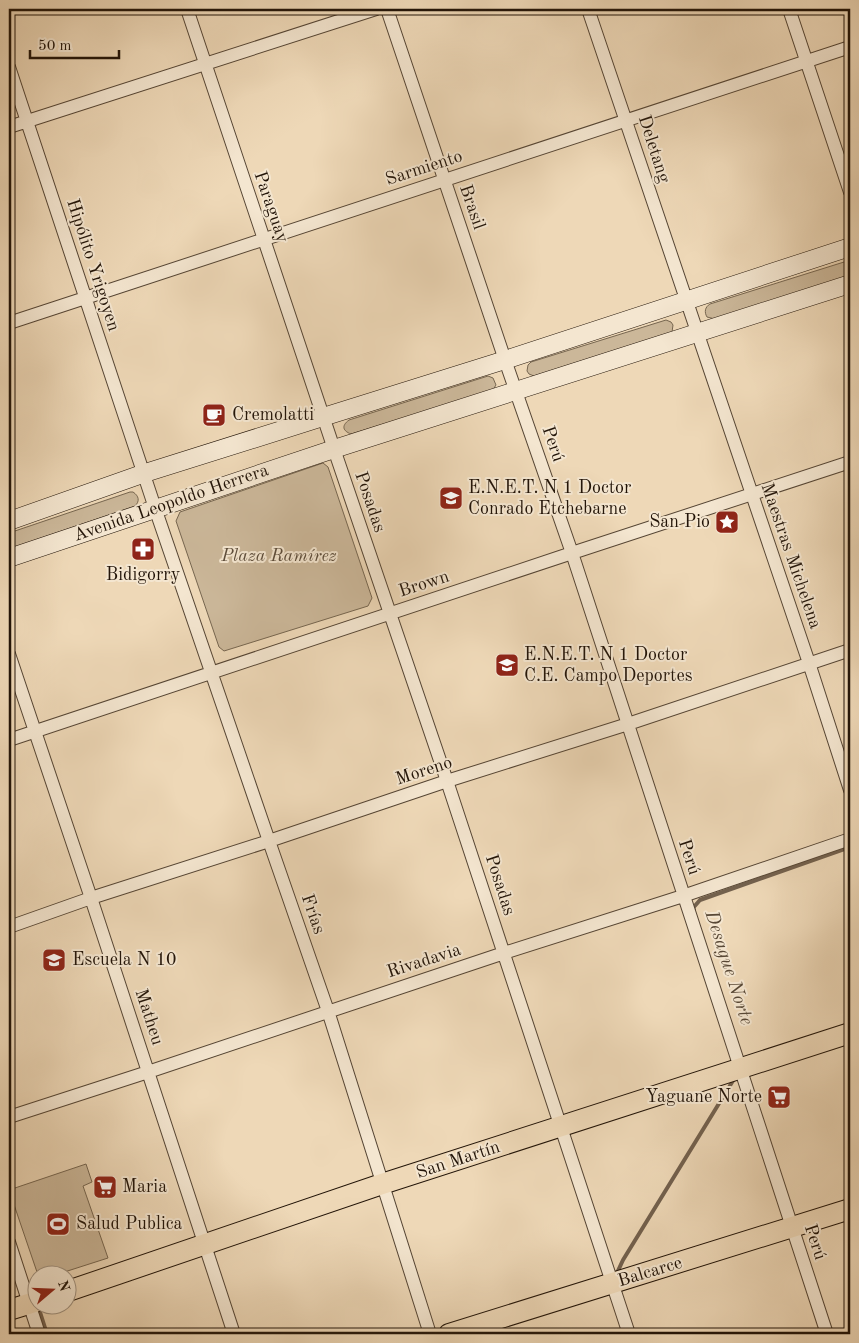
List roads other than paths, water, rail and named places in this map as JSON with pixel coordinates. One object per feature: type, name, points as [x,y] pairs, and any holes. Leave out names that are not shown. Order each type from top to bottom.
[{"type":"main road","name":"San Martín","points":[[78,1287],[382,1184],[850,1033]]},
{"type":"main road","name":"Balcarce","points":[[449,1334],[850,1209]]},
{"type":"main road","points":[[9,1310],[28,1304]]},
{"type":"street","name":"Paraguay","points":[[186,9],[323,416]]},
{"type":"street","points":[[9,127],[376,9]]},
{"type":"street","name":"Brasil","points":[[387,9],[505,360]]},
{"type":"street","name":"Deletang","points":[[588,9],[686,301]]},
{"type":"street","points":[[789,9],[850,192]]},
{"type":"street","name":"Sarmiento","points":[[9,323],[850,47]]},
{"type":"street","name":"Hipólito Yrigoyen","points":[[9,67],[156,508]]},
{"type":"street","name":"Avenida Leopoldo Herrera","points":[[9,521],[145,473],[505,360],[850,247]]},
{"type":"street","name":"Avenida Leopoldo Herrera","points":[[9,558],[334,449],[850,284]]},
{"type":"street","points":[[686,301],[697,333]]},
{"type":"street","name":"Maestras Michelena","points":[[697,333],[850,790]]},
{"type":"street","points":[[505,360],[517,391]]},
{"type":"street","name":"Perú","points":[[517,391],[572,552],[827,1334]]},
{"type":"street","points":[[323,416],[334,449]]},
{"type":"street","name":"Posadas","points":[[334,449],[447,782],[629,1334]]},
{"type":"street","name":"Brown","points":[[9,740],[572,552],[850,462]]},
{"type":"street","name":"Frías","points":[[156,508],[328,1011],[430,1334]]},
{"type":"street","name":"Moreno","points":[[9,927],[91,898],[850,650]]},
{"type":"street","name":"Matheu","points":[[9,654],[234,1334]]},
{"type":"street","name":"Rivadavia","points":[[9,1117],[504,953],[684,896],[850,839]]},
{"type":"street","points":[[9,1242],[28,1290]]},
{"type":"street","points":[[36,1316],[39,1334]]},
{"type":"waterway","name":"Desague Norte","points":[[694,910],[693,908],[700,900],[850,847]]},
{"type":"waterway","name":"Desague Norte","points":[[617,1273],[623,1260],[734,1079]]},
{"type":"waterway","points":[[41,1316],[47,1334]]},
{"type":"place","name":"Cremolatti","points":[[214,415]]},
{"type":"place","name":"E.N.E.T. N 1 Doctor Conrado Etchebarne","points":[[451,498]]},
{"type":"place","name":"San Pio","points":[[727,522]]},
{"type":"place","name":"Bidigorry","points":[[143,549]]},
{"type":"place","name":"E.N.E.T. N 1 Doctor C.E. Campo Deportes","points":[[507,665]]},
{"type":"place","name":"Escuela N 10","points":[[54,960]]},
{"type":"place","name":"Yaguane Norte","points":[[779,1097]]},
{"type":"place","name":"Maria","points":[[105,1187]]},
{"type":"place","name":"Salud Publica","points":[[58,1224]]},
{"type":"park label","name":"Plaza Ramírez","points":[[279,556]]}]
